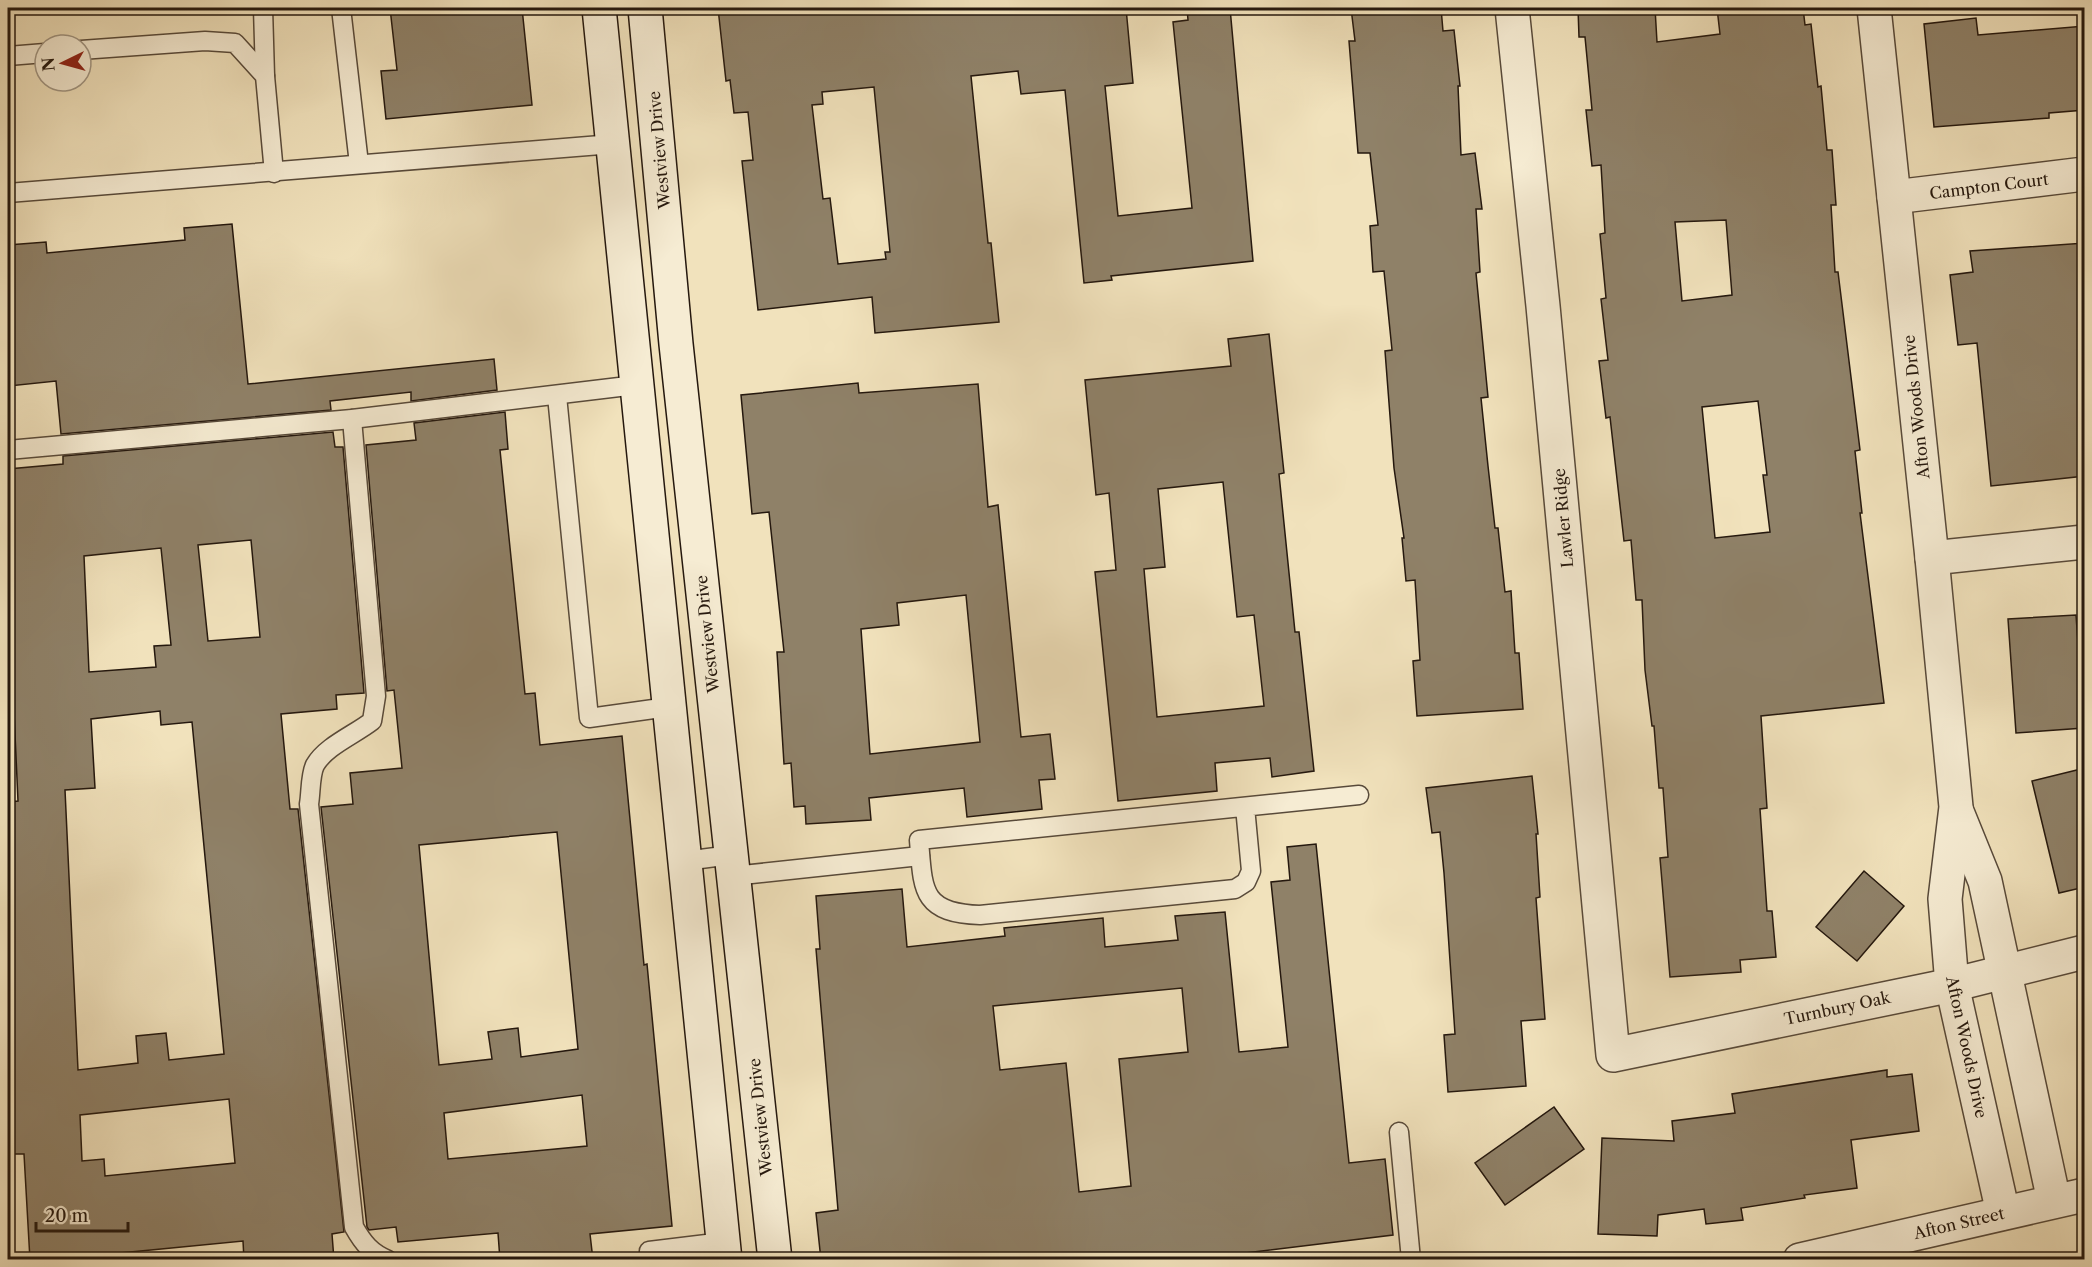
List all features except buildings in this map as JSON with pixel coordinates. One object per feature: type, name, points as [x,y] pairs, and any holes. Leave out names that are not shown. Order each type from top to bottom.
[{"type":"street","points":[[599,8],[724,1251]]},
{"type":"street","name":"Westview Drive","points":[[645,8],[676,344],[775,1260]]},
{"type":"street","name":"Lawler Ridge","points":[[1512,8],[1543,306],[1611,1030]]},
{"type":"street","name":"Afton Woods Drive","points":[[1874,8],[1956,807],[1946,899],[1952,985],[2003,1213]]},
{"type":"street","name":"Campton Court","points":[[1894,197],[2085,174]]},
{"type":"street","points":[[633,346],[676,344]]},
{"type":"street","points":[[1932,558],[2085,543]]},
{"type":"street","name":"Afton Woods Drive","points":[[1956,807],[1985,881],[2006,971],[2069,1198]]},
{"type":"street","name":"Turnbury Oak","points":[[1611,1030],[1613,1055],[1952,985],[2085,952]]},
{"type":"street","name":"Afton Street","points":[[1800,1260],[2069,1198]]},
{"type":"lane","points":[[263,8],[265,76],[274,173]]},
{"type":"lane","points":[[341,8],[359,164]]},
{"type":"lane","points":[[93,49],[205,41],[235,43],[265,76]]},
{"type":"lane","points":[[8,56],[33,54]]},
{"type":"lane","points":[[8,193],[613,144]]},
{"type":"lane","points":[[8,450],[352,419],[636,385]]},
{"type":"lane","points":[[557,396],[589,718],[668,707]]},
{"type":"lane","points":[[352,419],[376,696],[372,721],[351,738],[328,748],[314,767],[309,804],[354,1227],[363,1243],[375,1255],[388,1260]]},
{"type":"lane","points":[[1245,807],[1251,871],[1246,882],[1235,890],[980,915],[953,914],[938,905],[922,886],[919,840],[1359,795]]},
{"type":"lane","points":[[685,861],[732,866],[920,856]]},
{"type":"lane","points":[[1399,1132],[1411,1260]]},
{"type":"lane","points":[[650,1260],[649,1251],[724,1251]]}]
